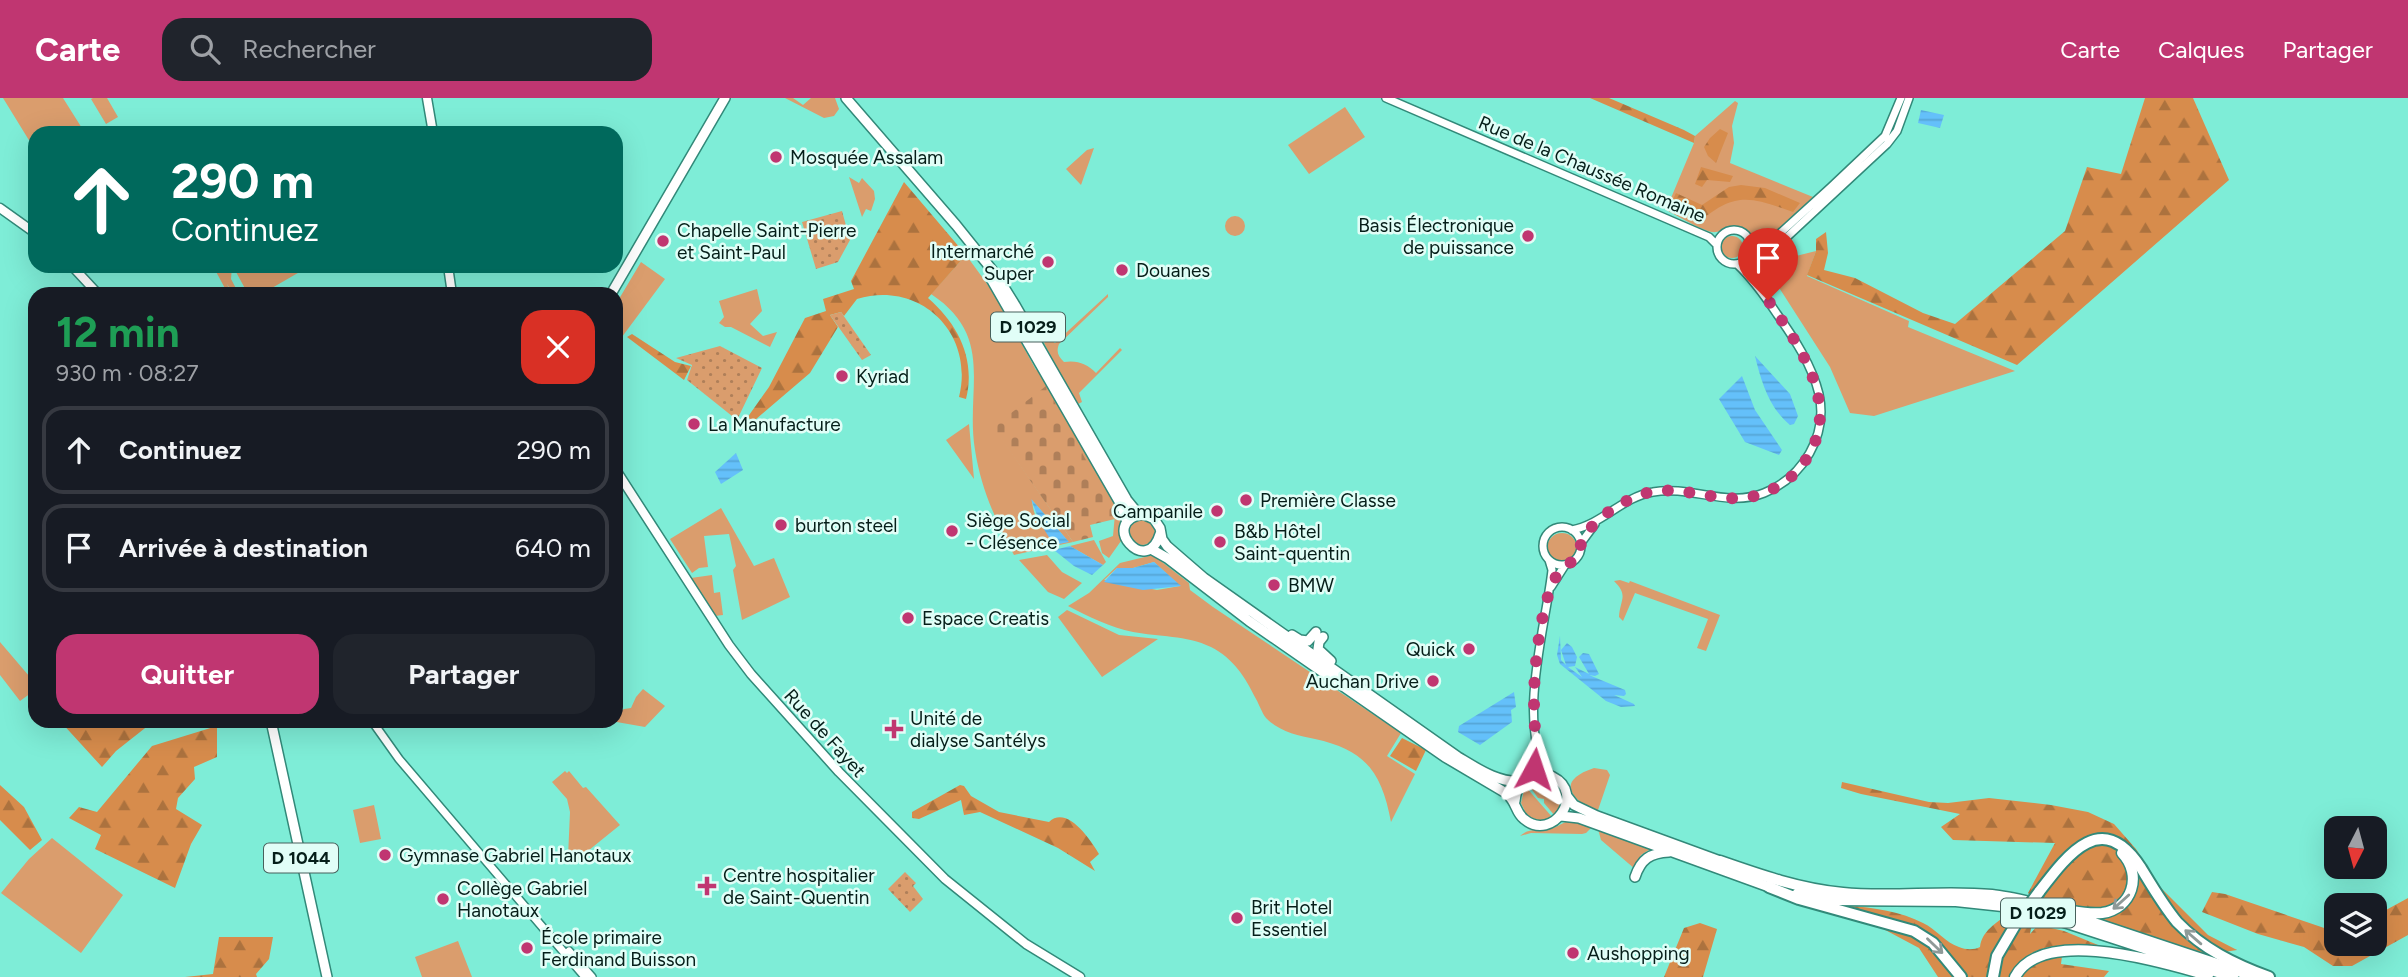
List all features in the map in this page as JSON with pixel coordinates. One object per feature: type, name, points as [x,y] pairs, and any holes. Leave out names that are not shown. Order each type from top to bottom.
[{"type":"highway","points":[[1995,977],[1997,956],[2019,923],[2077,847],[2092,839],[2113,842],[2132,856],[2169,912],[2191,935],[2218,955],[2269,977]]},
{"type":"highway","points":[[2025,900],[2085,912],[2105,912],[2118,907],[2126,900],[2133,887],[2133,872],[2120,851],[2110,846],[2095,844],[2075,854],[2042,893]]},
{"type":"highway","name":"D 1029","points":[[1720,861],[1788,883],[1843,894],[1954,893],[2025,900],[2256,977]]},
{"type":"highway","name":"D 1029","points":[[1769,887],[1834,900],[1956,901],[2021,908],[2233,977]]},
{"type":"highway","points":[[1769,887],[1799,899],[1914,931],[1933,943],[1961,977]]},
{"type":"highway","points":[[2015,977],[2021,967],[2035,956],[2062,951],[2137,957],[2215,977]]},
{"type":"main road","points":[[427,98],[432,126]]},
{"type":"main road","points":[[623,270],[723,98]]},
{"type":"main road","points":[[839,98],[852,109]]},
{"type":"main road","points":[[846,98],[852,109]]},
{"type":"main road","name":"D 1029","points":[[852,109],[976,249],[1000,281],[1123,493],[1142,514]]},
{"type":"main road","name":"D 1029","points":[[852,109],[984,267],[1120,503],[1127,522]]},
{"type":"main road","points":[[0,208],[28,227]]},
{"type":"main road","points":[[78,273],[92,287]]},
{"type":"main road","name":"Rue de Fayet","points":[[623,481],[729,646],[831,764],[945,879],[1026,944],[1080,977]]},
{"type":"main road","points":[[1151,549],[1157,543],[1160,528],[1154,519],[1142,514],[1135,516],[1127,522],[1124,534],[1127,543],[1136,550],[1151,549],[1167,558],[1249,621],[1445,757],[1506,793],[1515,801],[1520,814],[1531,824],[1548,825],[1561,816],[1567,796],[1560,782],[1548,775],[1502,779],[1475,767],[1225,594],[1172,551],[1160,534]]},
{"type":"main road","points":[[1225,594],[1300,639],[1308,640],[1320,634],[1319,652],[1398,715]]},
{"type":"main road","name":"D 1044","points":[[273,728],[327,977]]},
{"type":"main road","points":[[1515,801],[1516,792],[1527,778]]},
{"type":"main road","name":"D 1029","points":[[1567,796],[1574,805],[1601,821],[1674,852]]},
{"type":"main road","name":"D 1029","points":[[1561,816],[1601,821],[1720,861]]},
{"type":"main road","points":[[1634,877],[1647,856],[1674,852],[1769,887]]},
{"type":"street","name":"Rue de la Chaussée Romaine","points":[[1386,98],[1709,237],[1716,244]]},
{"type":"street","points":[[1737,264],[1746,259],[1751,251],[1783,240],[1790,229],[1885,136],[1900,98]]},
{"type":"street","points":[[1548,775],[1537,745],[1534,701],[1535,673],[1552,570],[1544,546],[1548,534],[1558,528],[1572,530],[1599,520],[1624,503],[1654,492],[1679,490],[1728,499],[1747,498],[1763,493],[1793,475],[1812,451],[1820,422],[1816,384],[1799,347],[1752,279],[1737,264],[1723,261],[1717,253],[1716,244],[1721,235],[1735,230],[1748,238],[1764,240],[1790,229],[1887,145],[1897,131],[1909,98]]},
{"type":"street","name":"Rue de la Chaussée Romaine","points":[[1709,237],[1721,235]]},
{"type":"street","points":[[1748,238],[1751,251]]},
{"type":"street","points":[[1746,259],[1752,279]]},
{"type":"street","points":[[1581,543],[1599,520]]},
{"type":"street","points":[[1549,591],[1565,565],[1577,558],[1581,551],[1581,543],[1572,530]]},
{"type":"street","points":[[1549,560],[1565,565]]},
{"type":"street","points":[[377,728],[399,759],[585,977]]},
{"type":"street","points":[[1527,778],[1537,745]]},
{"type":"street","points":[[544,927],[592,977]]},
{"type":"green space","points":[[3,98],[63,98],[81,126],[28,126],[28,139]]},
{"type":"green space","points":[[107,98],[118,117],[106,124],[91,99]]},
{"type":"green space","points":[[785,98],[793,98],[803,105],[811,98],[835,98],[839,109],[834,116],[824,118]]},
{"type":"green space","points":[[1590,98],[1609,98],[1684,130],[1695,136],[1694,143]]},
{"type":"green space","points":[[2145,98],[2193,98],[2229,180],[2017,365],[1807,275],[1816,251],[1816,239],[1826,232],[1828,253],[1824,270],[1855,278],[1923,313],[1955,324],[2065,231],[2087,167],[2121,174]]},
{"type":"green space","points":[[1735,101],[1738,103],[1732,126],[1734,143],[1730,163],[1813,197],[1782,227],[1768,236],[1758,237],[1737,227],[1711,232],[1666,210],[1695,136]]},
{"type":"green space","points":[[1345,107],[1365,137],[1309,174],[1288,145]]},
{"type":"green space","points":[[1720,129],[1728,133],[1716,163],[1708,156],[1704,147]]},
{"type":"green space","points":[[1094,148],[1081,185],[1066,169],[1087,150]]},
{"type":"green space","points":[[1701,167],[1733,176],[1730,182],[1707,180],[1702,187],[1695,184]]},
{"type":"green space","points":[[849,177],[859,183],[862,178],[874,191],[875,199],[871,211],[866,209],[862,217]]},
{"type":"green space","points":[[904,182],[966,255],[928,298],[948,319],[962,343],[968,370],[966,399],[959,397],[962,374],[959,352],[938,317],[921,305],[902,297],[880,295],[857,299],[844,316],[841,312],[830,315],[838,327],[810,373],[755,420],[747,418],[769,387],[805,318],[826,311],[823,299],[854,289],[851,281]]},
{"type":"green space","points":[[1741,185],[1765,188],[1800,203],[1793,212],[1754,200],[1734,201],[1723,205],[1699,222],[1677,213],[1670,205],[1676,193],[1702,205],[1729,187]]},
{"type":"green space","points":[[842,211],[850,240],[838,262],[816,269],[802,222]]},
{"type":"green space","points":[[1235,216],[1242,219],[1245,226],[1242,233],[1235,236],[1228,233],[1225,226],[1228,219]]},
{"type":"green space","points":[[1728,236],[1736,236],[1743,243],[1743,251],[1736,258],[1728,258],[1721,251],[1721,243]]},
{"type":"green space","points":[[1816,251],[1807,276],[1909,321],[1908,327],[2015,371],[1874,416],[1850,413],[1830,367],[1767,269],[1780,260]]},
{"type":"green space","points":[[966,255],[996,296],[1036,370],[1040,369],[1116,501],[1123,520],[1121,541],[1109,558],[1102,553],[1099,541],[1113,536],[1115,514],[994,427],[1073,542],[1014,555],[990,504],[975,450],[974,365],[971,346],[964,328],[951,311],[931,294]],"holes":[[[1032,500],[1068,541],[1042,526],[1035,516]]]},
{"type":"green space","points":[[641,262],[665,279],[623,336],[623,292]]},
{"type":"green space","points":[[217,273],[231,273],[235,287],[229,287],[227,284],[228,287],[224,287]]},
{"type":"green space","points":[[237,273],[298,273],[274,287],[244,287]]},
{"type":"green space","points":[[757,289],[762,311],[750,324],[763,336],[777,332],[770,347],[719,323],[724,317],[719,301]]},
{"type":"green space","points":[[1108,294],[1058,347],[1058,354],[1064,362],[1082,363],[1096,373],[1120,348],[1122,350],[1079,393],[1082,402],[1076,405],[1044,343],[1049,339],[1055,343]]},
{"type":"green space","points":[[841,312],[871,355],[862,360],[830,315]]},
{"type":"green space","points":[[632,334],[675,362],[691,366],[684,380],[627,337]]},
{"type":"green space","points":[[720,346],[762,368],[737,420],[687,380],[692,365],[676,358]]},
{"type":"green space","points":[[1046,386],[1115,514],[1115,519],[1090,525],[1093,537],[1073,542],[993,427]]},
{"type":"green space","points":[[969,424],[974,479],[946,440]]},
{"type":"green space","points":[[721,508],[754,566],[774,558],[790,597],[742,620],[733,570],[736,566],[729,534],[704,536],[708,567],[699,568],[692,573],[670,539]]},
{"type":"green space","points":[[1142,519],[1151,523],[1155,532],[1151,541],[1142,545],[1133,541],[1129,532],[1133,523]]},
{"type":"green space","points":[[1562,533],[1573,537],[1577,548],[1573,559],[1562,563],[1551,559],[1547,548],[1551,537]]},
{"type":"green space","points":[[1094,540],[1106,562],[1103,565],[1070,546]]},
{"type":"green space","points":[[1047,555],[1062,572],[1082,583],[1064,599],[1048,592],[1019,560]]},
{"type":"green space","points":[[1153,555],[1189,583],[1190,590],[1213,607],[1401,733],[1387,756],[1415,774],[1391,822],[1382,790],[1369,766],[1347,750],[1289,732],[1271,723],[1243,676],[1219,652],[1192,640],[1116,627],[1068,606],[1089,593],[1120,563]],"holes":[[[1154,562],[1180,586],[1157,590],[1104,580],[1117,568],[1133,568]]]},
{"type":"green space","points":[[712,575],[714,593],[720,592],[723,615],[715,616],[691,578]]},
{"type":"green space","points":[[1614,581],[1630,581],[1720,615],[1706,651],[1697,648],[1708,619],[1635,593],[1623,621],[1619,617],[1622,594]]},
{"type":"green space","points":[[1067,610],[1119,635],[1158,639],[1102,677],[1058,617]]},
{"type":"green space","points":[[0,642],[28,675],[28,695],[20,701],[0,675]]},
{"type":"green space","points":[[643,689],[665,706],[645,727],[623,723],[623,710],[631,708]]},
{"type":"green space","points":[[66,728],[145,728],[116,751],[102,767]]},
{"type":"green space","points":[[217,728],[217,757],[194,767],[195,779],[178,798],[176,809],[202,825],[191,844],[175,888],[95,849],[101,835],[69,818],[79,807],[97,812],[152,746]]},
{"type":"green space","points":[[1402,738],[1426,750],[1416,771],[1390,756]]},
{"type":"green space","points":[[1594,768],[1607,770],[1610,775],[1597,813],[1580,802],[1571,790],[1574,779]]},
{"type":"green space","points":[[565,771],[569,771],[583,788],[586,787],[620,825],[573,863],[568,857],[570,812],[567,799],[552,782]]},
{"type":"green space","points":[[1539,779],[1551,782],[1561,794],[1560,809],[1555,816],[1544,803],[1544,799],[1538,798],[1528,784]]},
{"type":"green space","points":[[1842,782],[1929,802],[1948,803],[1989,798],[2088,812],[2114,824],[2136,849],[2161,888],[2208,935],[2237,950],[2205,955],[2030,895],[2028,893],[2055,843],[1953,840],[1941,827],[1960,814],[1861,794],[1841,788]]},
{"type":"green space","points":[[0,785],[24,807],[42,840],[30,850],[0,820]]},
{"type":"green space","points":[[960,785],[964,786],[971,796],[999,812],[1049,822],[1056,818],[1070,821],[1084,833],[1099,854],[1090,862],[1095,871],[1058,848],[980,812],[964,815],[961,800],[919,819],[912,818],[912,812]]},
{"type":"green space","points":[[1525,786],[1553,818],[1541,821],[1527,816],[1521,803]]},
{"type":"green space","points":[[374,805],[381,839],[360,843],[353,810]]},
{"type":"green space","points":[[1573,820],[1592,827],[1582,834],[1531,833],[1520,836],[1527,832],[1552,828]]},
{"type":"green space","points":[[1598,829],[1652,848],[1641,855],[1635,869],[1601,840]]},
{"type":"green space","points":[[52,838],[123,895],[81,953],[1,893],[29,859]]},
{"type":"green space","points":[[905,872],[916,883],[913,886],[923,899],[910,912],[888,889]]},
{"type":"green space","points":[[2212,892],[2225,894],[2324,928],[2324,956],[2370,956],[2352,966],[2333,966],[2304,947],[2258,934],[2202,912]]},
{"type":"green space","points":[[2408,898],[2408,935],[2387,947],[2387,909]]},
{"type":"green space","points":[[1849,906],[1877,909],[1915,919],[1954,945],[1967,949],[1980,947],[1990,928],[2008,914],[2014,915],[1992,953],[1989,977],[1938,977],[1919,948],[1874,924],[1871,913]]},
{"type":"green space","points":[[2027,922],[2032,923],[2030,934],[2038,925],[2064,931],[2098,945],[2058,946],[2035,951],[2017,966],[2009,977],[1999,977],[2008,947]]},
{"type":"green space","points":[[1700,923],[1717,929],[1703,977],[1664,977],[1684,928]]},
{"type":"green space","points":[[219,937],[273,937],[269,959],[256,974],[257,977],[185,977],[213,974]]},
{"type":"green space","points":[[458,941],[472,977],[422,977],[415,957]]},
{"type":"green space","points":[[2062,956],[2061,964],[2109,971],[2104,977],[2018,977],[2031,964]]},
{"type":"water","points":[[1921,110],[1944,115],[1940,128],[1918,123]]},
{"type":"water","points":[[1755,356],[1790,394],[1798,416],[1794,424],[1790,425],[1771,402]]},
{"type":"water","points":[[1742,376],[1755,410],[1782,450],[1779,455],[1745,442],[1719,399]]},
{"type":"water","points":[[736,453],[743,470],[721,484],[715,472]]},
{"type":"water","points":[[1031,499],[1069,542],[1054,545],[1040,523]]},
{"type":"water","points":[[1070,546],[1103,565],[1092,575],[1074,566],[1054,550]]},
{"type":"water","points":[[1154,562],[1181,586],[1143,590],[1104,582],[1117,568],[1133,568]]},
{"type":"water","points":[[1560,636],[1561,660],[1566,665],[1561,650],[1567,643],[1577,657],[1575,666],[1568,667],[1582,677],[1575,667],[1589,674],[1579,657],[1583,653],[1589,654],[1599,674],[1589,675],[1625,690],[1624,696],[1614,695],[1635,706],[1621,707],[1606,701],[1560,664],[1557,655]]},
{"type":"water","points":[[1514,692],[1516,707],[1511,710],[1512,722],[1480,745],[1458,732],[1459,726]]},
{"type":"place","name":"Mosquée Assalam","points":[[776,157]]},
{"type":"place","name":"Basis Électronique de puissance","points":[[1528,236]]},
{"type":"place","name":"Chapelle Saint-Pierre et Saint-Paul","points":[[663,241]]},
{"type":"place","name":"Intermarché Super","points":[[1048,262]]},
{"type":"place","name":"Douanes","points":[[1122,270]]},
{"type":"place","name":"Kyriad","points":[[842,376]]},
{"type":"place","name":"La Manufacture","points":[[694,424]]},
{"type":"place","name":"Première Classe","points":[[1246,500]]},
{"type":"place","name":"Campanile","points":[[1217,511]]},
{"type":"place","name":"burton steel","points":[[781,525]]},
{"type":"place","name":"Siège Social - Clésence","points":[[952,531]]},
{"type":"place","name":"B&b Hôtel Saint-quentin","points":[[1220,542]]},
{"type":"place","name":"BMW","points":[[1274,585]]},
{"type":"place","name":"Espace Creatis","points":[[908,618]]},
{"type":"place","name":"Quick","points":[[1469,649]]},
{"type":"place","name":"Auchan Drive","points":[[1433,681]]},
{"type":"place","name":"Unité de dialyse Santélys","points":[[894,729]]},
{"type":"place","name":"Gymnase Gabriel Hanotaux","points":[[385,855]]},
{"type":"place","name":"Centre hospitalier de Saint-Quentin","points":[[707,886]]},
{"type":"place","name":"Collège Gabriel Hanotaux","points":[[443,899]]},
{"type":"place","name":"Brit Hotel Essentiel","points":[[1237,918]]},
{"type":"place","name":"École primaire Ferdinand Buisson","points":[[527,948]]},
{"type":"place","name":"Aushopping","points":[[1573,953]]},
{"type":"route","points":[[1534,769],[1537,745],[1534,701],[1536,664],[1548,595],[1565,565],[1577,558],[1583,538],[1591,528],[1624,503],[1654,492],[1679,490],[1728,499],[1747,498],[1763,493],[1781,485],[1793,475],[1812,451],[1820,422],[1816,384],[1799,347],[1768,300]]}]
